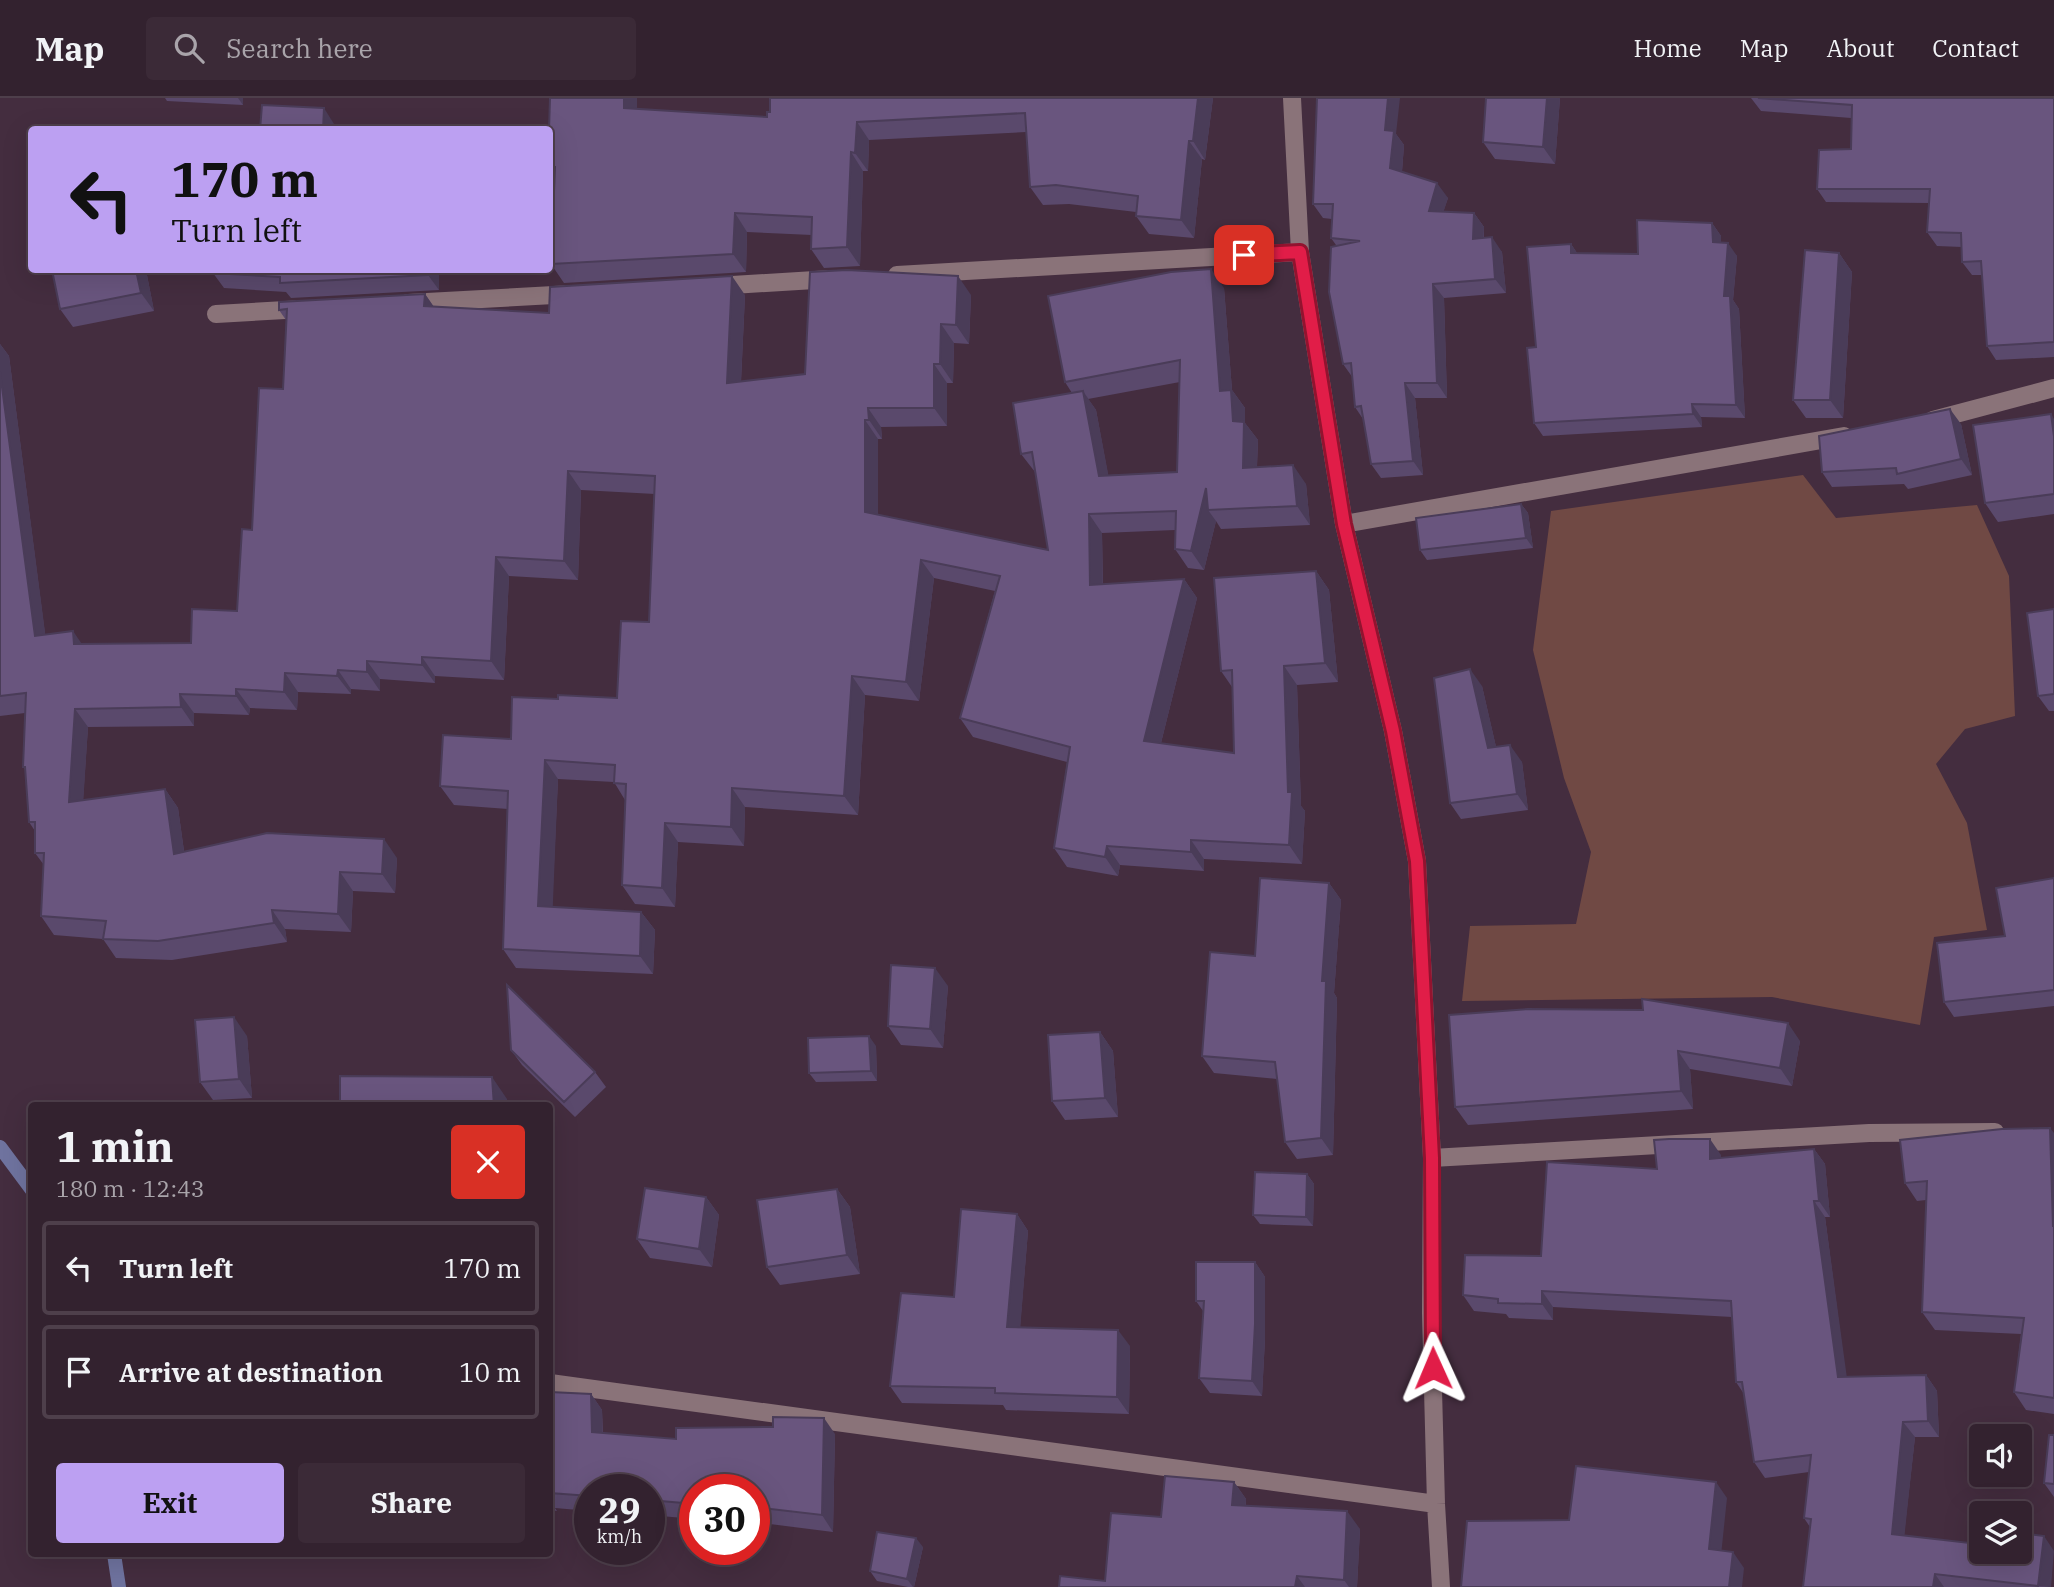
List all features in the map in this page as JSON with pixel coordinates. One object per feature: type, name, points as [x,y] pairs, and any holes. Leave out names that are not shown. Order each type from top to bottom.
[{"type":"street","points":[[1292,98],[1300,252],[1344,524],[1393,731],[1417,861],[1432,1158],[1431,1313],[1441,1587]]},
{"type":"street","points":[[883,276],[1300,252]]},
{"type":"street","points":[[702,286],[855,278]]},
{"type":"street","points":[[397,304],[591,293]]},
{"type":"street","points":[[216,314],[327,308]]},
{"type":"street","points":[[1914,424],[2054,388]]},
{"type":"street","points":[[1344,524],[1861,433]]},
{"type":"street","points":[[1432,1158],[1869,1133],[2018,1131]]},
{"type":"street","points":[[553,1382],[1436,1504]]},
{"type":"shaded area","points":[[1803,475],[1836,518],[1977,505],[2009,576],[2015,716],[1965,729],[1936,764],[1967,823],[1987,930],[1934,937],[1920,1025],[1772,997],[1462,1001],[1470,926],[1576,924],[1591,852],[1564,778],[1533,650],[1551,511]]},
{"type":"building","points":[[550,98],[624,98],[624,108],[767,117],[767,112],[770,112],[770,98],[1198,98],[1193,141],[1189,141],[1181,220],[1136,216],[1138,196],[1056,185],[1030,187],[1025,113],[857,122],[855,153],[851,152],[847,247],[811,249],[812,217],[735,213],[733,254],[553,264],[555,167],[553,126],[549,126]]},
{"type":"building","points":[[1317,98],[1388,98],[1385,130],[1394,131],[1390,168],[1437,183],[1429,211],[1474,213],[1473,239],[1492,237],[1495,279],[1433,284],[1437,383],[1405,383],[1413,461],[1371,464],[1361,406],[1355,407],[1351,363],[1343,364],[1329,292],[1331,247],[1360,241],[1331,238],[1333,204],[1313,204]]},
{"type":"building","points":[[1486,98],[1547,98],[1543,147],[1483,142]]},
{"type":"building","points":[[1758,98],[2054,98],[2054,342],[1987,346],[1981,261],[1962,262],[1961,233],[1927,232],[1930,189],[1817,189],[1819,150],[1851,149],[1852,105]]},
{"type":"building","points":[[262,105],[324,108],[323,126],[260,126]]},
{"type":"building","points":[[1637,220],[1712,223],[1713,242],[1728,243],[1724,296],[1730,296],[1736,405],[1692,404],[1693,414],[1534,423],[1527,348],[1536,347],[1527,247],[1571,244],[1571,253],[1638,254]]},
{"type":"building","points":[[1805,250],[1839,253],[1830,400],[1793,400]]},
{"type":"building","points":[[1211,269],[1220,391],[1231,390],[1233,421],[1244,422],[1243,468],[1293,465],[1297,506],[1208,510],[1206,488],[1191,551],[1175,549],[1176,511],[1089,514],[1090,585],[1184,579],[1144,741],[1234,753],[1232,670],[1221,671],[1214,578],[1316,571],[1325,663],[1284,666],[1288,792],[1292,792],[1289,845],[1191,840],[1191,852],[1107,846],[1105,857],[1054,848],[1070,747],[960,718],[1000,576],[921,560],[906,682],[852,676],[844,796],[732,788],[731,827],[665,823],[662,888],[622,885],[626,784],[614,783],[615,765],[545,760],[538,906],[641,912],[640,956],[503,949],[508,791],[440,786],[443,735],[511,739],[512,697],[558,699],[558,695],[617,698],[621,621],[649,622],[655,476],[568,471],[564,561],[496,557],[491,661],[422,657],[422,665],[367,661],[367,672],[338,670],[337,676],[285,673],[284,692],[236,689],[236,696],[180,694],[181,707],[75,709],[69,802],[165,789],[174,854],[267,833],[384,839],[382,874],[340,872],[338,914],[272,910],[274,923],[158,941],[103,939],[106,921],[41,916],[44,853],[35,853],[35,822],[29,822],[23,767],[26,693],[0,696],[0,372],[35,636],[73,631],[74,644],[191,643],[192,609],[237,611],[242,529],[252,530],[259,388],[283,389],[287,309],[279,310],[279,302],[425,294],[424,306],[549,313],[550,287],[732,276],[727,383],[805,374],[810,272],[847,270],[958,276],[956,325],[941,324],[940,364],[934,364],[934,408],[868,408],[869,420],[865,420],[865,512],[1048,550],[1032,452],[1021,454],[1013,403],[1083,391],[1099,476],[1177,472],[1180,360],[1065,382],[1048,296],[1171,272]]},
{"type":"building","points":[[53,273],[137,273],[141,293],[60,309]]},
{"type":"building","points":[[213,273],[428,273],[280,283],[280,277]]},
{"type":"building","points":[[1950,409],[1961,459],[1897,474],[1896,468],[1822,472],[1819,436]]},
{"type":"building","points":[[2051,414],[2054,436],[2054,494],[1985,503],[1973,425]]},
{"type":"building","points":[[1521,504],[1526,538],[1420,550],[1416,518]]},
{"type":"building","points":[[2054,609],[2054,694],[2038,696],[2027,613]]},
{"type":"building","points":[[1470,669],[1488,748],[1510,745],[1517,794],[1450,803],[1434,678]]},
{"type":"building","points":[[1260,878],[1329,883],[1322,981],[1326,981],[1321,1138],[1285,1142],[1275,1062],[1202,1056],[1210,952],[1255,956]]},
{"type":"building","points":[[2054,878],[2054,990],[1944,1002],[1937,943],[2005,936],[1996,888]]},
{"type":"building","points":[[891,965],[935,968],[930,1029],[888,1026]]},
{"type":"building","points":[[507,985],[595,1072],[564,1102],[511,1050]]},
{"type":"building","points":[[1642,999],[1788,1023],[1780,1068],[1678,1051],[1681,1091],[1455,1107],[1449,1015],[1528,1009],[1643,1010]]},
{"type":"building","points":[[234,1017],[239,1079],[200,1082],[195,1020]]},
{"type":"building","points":[[1100,1032],[1105,1098],[1052,1101],[1048,1035]]},
{"type":"building","points":[[869,1036],[871,1071],[809,1073],[808,1038]]},
{"type":"building","points":[[340,1076],[492,1077],[494,1102],[340,1102]]},
{"type":"building","points":[[2050,1128],[2054,1226],[2054,1398],[2014,1392],[2024,1318],[1922,1312],[1927,1181],[1905,1183],[1900,1140],[2002,1129]]},
{"type":"building","points":[[1710,1139],[1710,1159],[1814,1149],[1819,1201],[1814,1201],[1838,1377],[1926,1375],[1928,1421],[1903,1422],[1892,1534],[1969,1543],[1969,1564],[2032,1564],[2032,1534],[2044,1536],[2038,1586],[1935,1574],[1933,1587],[1803,1587],[1811,1519],[1804,1518],[1811,1455],[1754,1462],[1742,1382],[1736,1382],[1731,1301],[1542,1291],[1542,1304],[1498,1303],[1498,1299],[1463,1295],[1465,1255],[1541,1256],[1547,1162],[1657,1169],[1654,1140]]},
{"type":"building","points":[[1255,1172],[1307,1174],[1306,1217],[1253,1215]]},
{"type":"building","points":[[645,1188],[706,1197],[699,1249],[637,1239]]},
{"type":"building","points":[[837,1189],[847,1255],[767,1267],[757,1200]]},
{"type":"building","points":[[961,1209],[1017,1214],[1007,1327],[1118,1330],[1117,1397],[995,1393],[995,1388],[890,1386],[901,1293],[954,1297]]},
{"type":"building","points":[[1196,1262],[1255,1262],[1252,1381],[1199,1378],[1204,1301],[1196,1301]]},
{"type":"building","points":[[553,1392],[591,1394],[592,1432],[676,1439],[676,1428],[773,1427],[773,1417],[824,1418],[822,1515],[770,1509],[770,1474],[679,1474],[679,1503],[665,1501],[665,1474],[574,1474],[574,1495],[553,1493]]},
{"type":"building","points":[[2049,1435],[2054,1435],[2054,1484],[2044,1483]]},
{"type":"building","points":[[1576,1466],[1716,1482],[1709,1549],[1733,1552],[1729,1587],[1461,1587],[1467,1521],[1569,1520]]},
{"type":"building","points":[[1165,1476],[1234,1482],[1232,1505],[1347,1511],[1344,1580],[1297,1576],[1295,1587],[1059,1587],[1060,1576],[1105,1581],[1111,1513],[1161,1517]]},
{"type":"building","points":[[877,1532],[916,1538],[907,1579],[870,1571]]},
{"type":"waterway","points":[[0,1147],[28,1185]]},
{"type":"waterway","points":[[114,1557],[119,1587]]},
{"type":"route","points":[[1244,255],[1300,252],[1344,524],[1393,731],[1417,861],[1431,1114],[1433,1368]]}]
